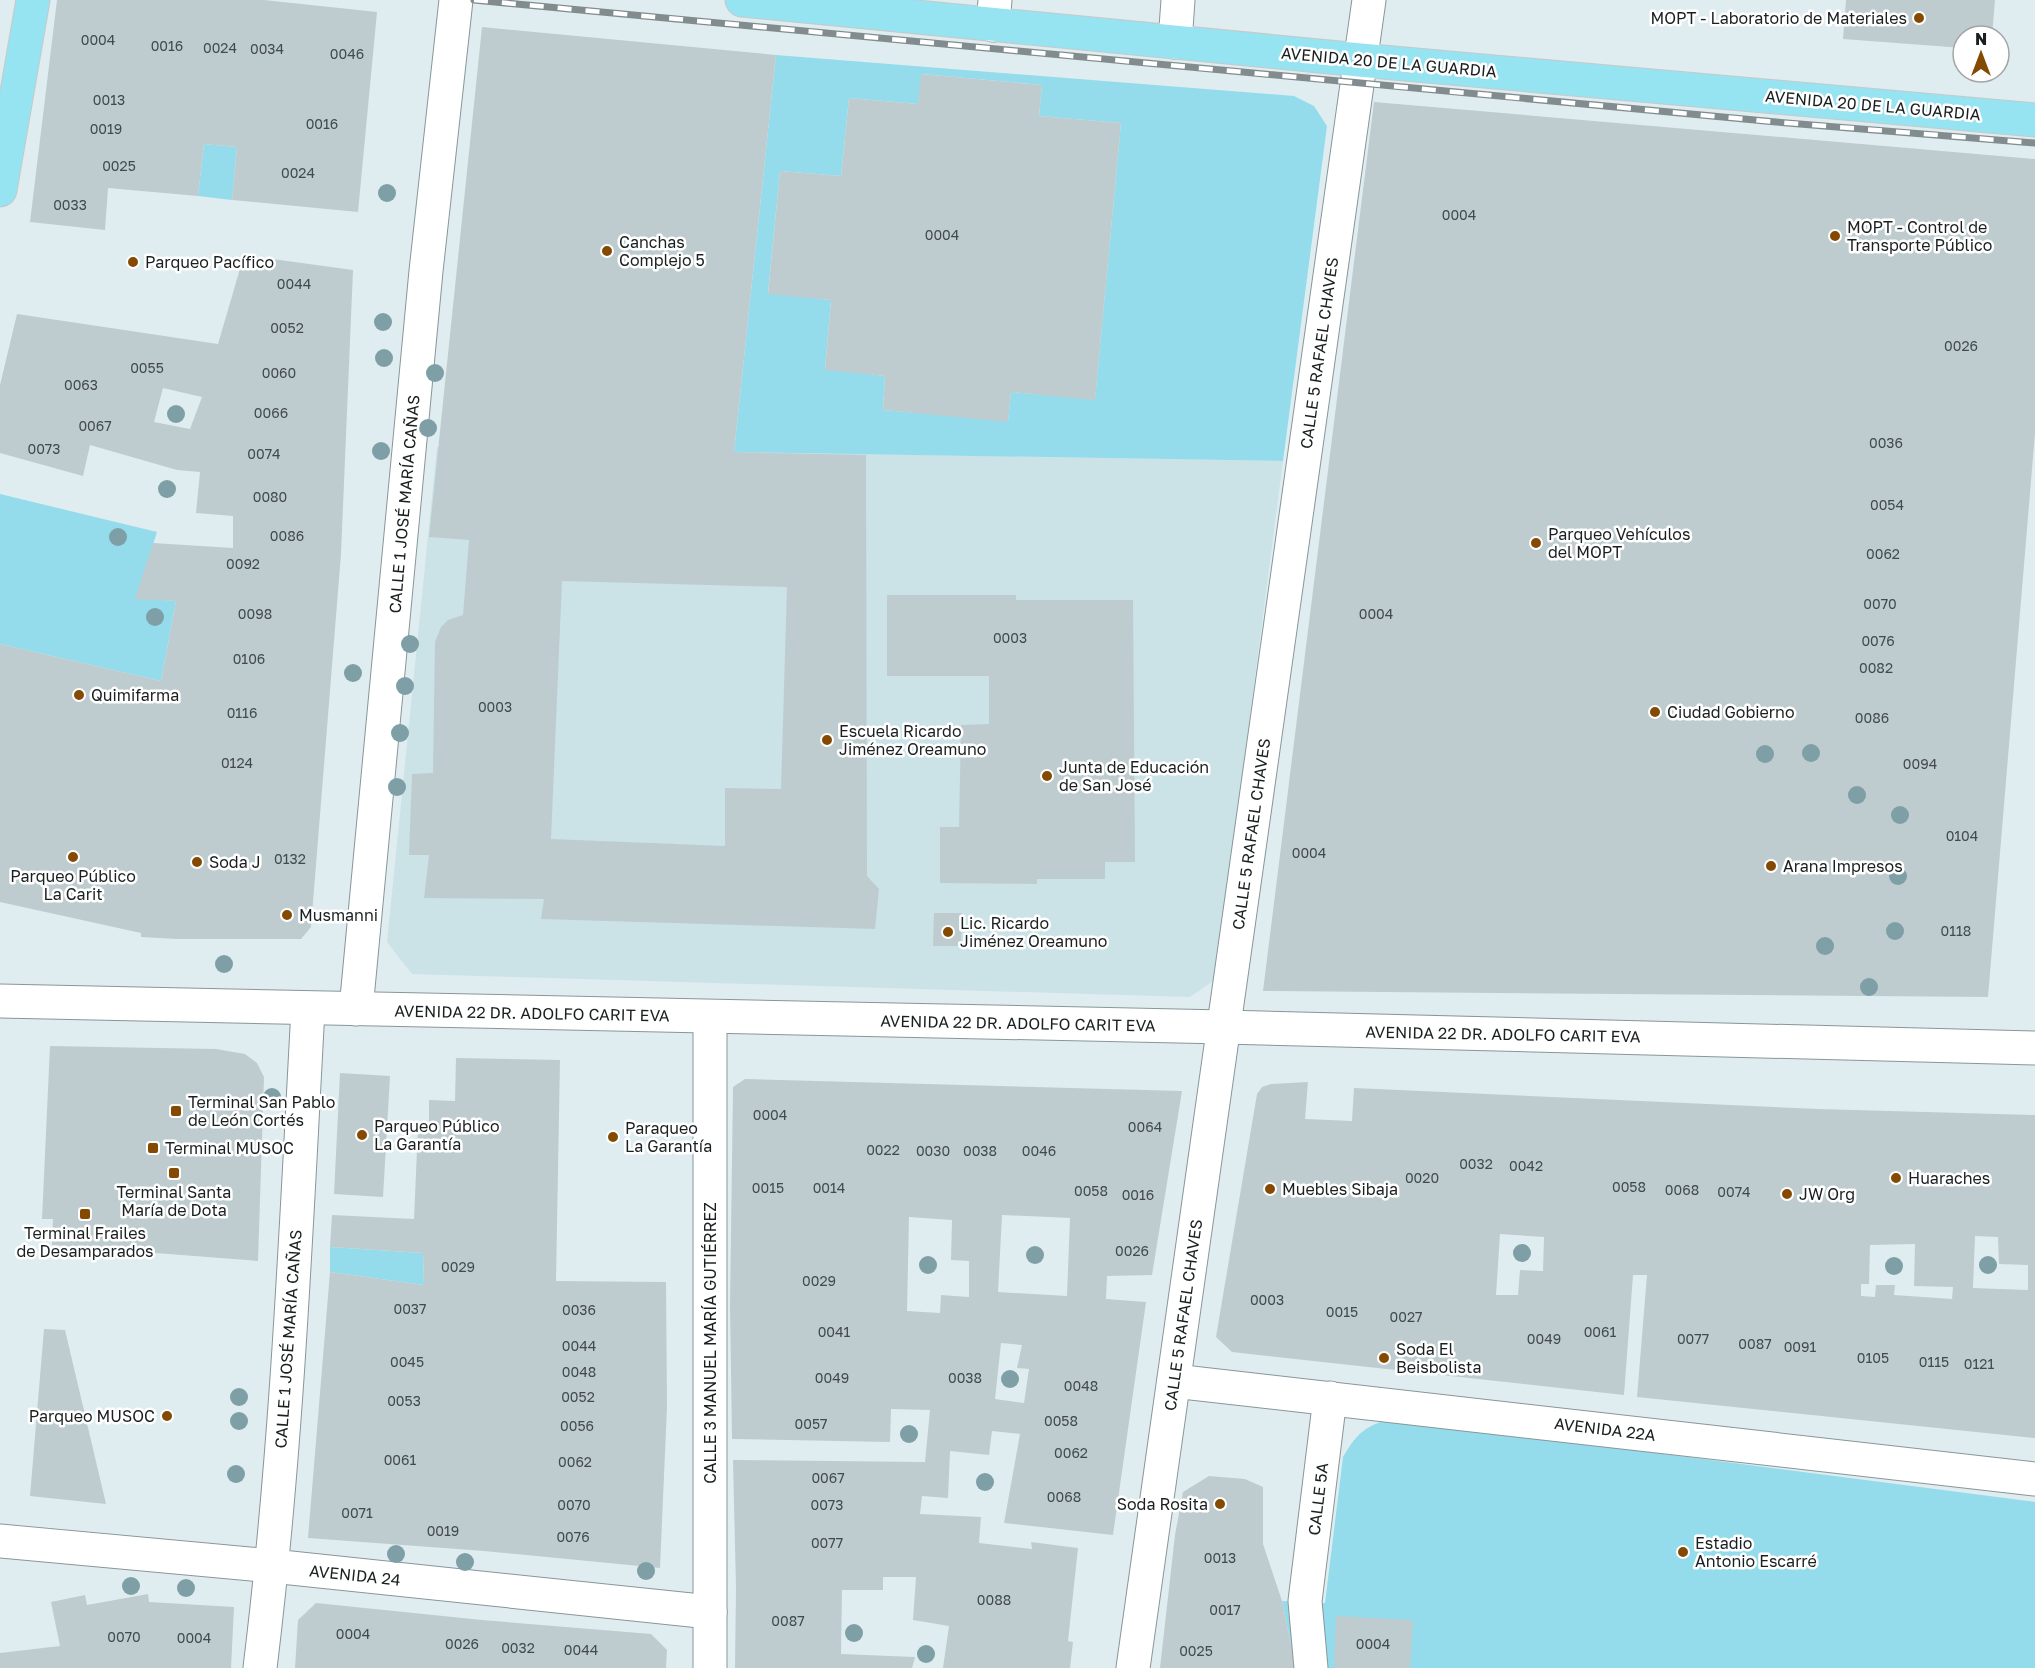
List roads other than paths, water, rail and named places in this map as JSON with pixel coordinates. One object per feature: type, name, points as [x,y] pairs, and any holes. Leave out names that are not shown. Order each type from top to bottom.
[{"type":"main road","points":[[0,190],[33,0]]},
{"type":"main road","name":"AVENIDA 20 DE LA GUARDIA","points":[[742,0],[994,12],[1175,42],[2035,120]]},
{"type":"street","name":"CALLE 1 JOSÉ MARÍA CAÑAS","points":[[356,1009],[424,283],[456,0]]},
{"type":"street","points":[[1175,42],[1178,0]]},
{"type":"street","name":"CALLE 5 RAFAEL CHAVES","points":[[1133,1668],[1369,0]]},
{"type":"street","name":"AVENIDA 22 DR. ADOLFO CARIT EVA","points":[[0,1001],[1224,1027],[2035,1048]]},
{"type":"street","name":"CALLE 1 JOSÉ MARÍA CAÑAS","points":[[260,1668],[272,1566],[292,1300],[308,1009]]},
{"type":"street","name":"CALLE 3 MANUEL MARÍA GUTIÉRREZ","points":[[710,1017],[710,1668]]},
{"type":"street","name":"AVENIDA 22A","points":[[1174,1380],[2035,1479]]},
{"type":"street","name":"CALLE 5A","points":[[1311,1668],[1305,1601],[1330,1398]]},
{"type":"street","name":"AVENIDA 24","points":[[0,1541],[272,1566],[710,1612]]},
{"type":"railway","points":[[474,0],[1776,122],[2035,143]]},
{"type":"place","name":"MOPT - Laboratorio de Materiales","points":[[1919,18]]},
{"type":"place","name":"MOPT - Control de Transporte Público","points":[[1835,236]]},
{"type":"place","name":"Canchas Complejo 5","points":[[607,251]]},
{"type":"place","name":"Parqueo Pacífico","points":[[133,262]]},
{"type":"place","name":"Parqueo Vehículos del MOPT","points":[[1536,543]]},
{"type":"place","name":"Quimifarma","points":[[79,695]]},
{"type":"place","name":"Ciudad Gobierno","points":[[1655,712]]},
{"type":"place","name":"Escuela Ricardo Jiménez Oreamuno","points":[[827,740]]},
{"type":"place","name":"Junta de Educación de San José","points":[[1047,776]]},
{"type":"place","name":"Parqueo Público La Carit","points":[[73,857]]},
{"type":"place","name":"Soda J","points":[[197,862]]},
{"type":"place","name":"Arana Impresos","points":[[1771,866]]},
{"type":"place","name":"Musmanni","points":[[287,915]]},
{"type":"place","name":"Lic. Ricardo Jiménez Oreamuno","points":[[948,932]]},
{"type":"place","name":"Terminal San Pablo de León Cortés","points":[[176,1111]]},
{"type":"place","name":"Parqueo Público La Garantía","points":[[362,1135]]},
{"type":"place","name":"Paraqueo La Garantía","points":[[613,1137]]},
{"type":"place","name":"Terminal MUSOC","points":[[153,1148]]},
{"type":"place","name":"Terminal Santa María de Dota","points":[[174,1173]]},
{"type":"place","name":"Huaraches","points":[[1896,1178]]},
{"type":"place","name":"Muebles Sibaja","points":[[1270,1189]]},
{"type":"place","name":"JW Org","points":[[1787,1194]]},
{"type":"place","name":"Terminal Frailes de Desamparados","points":[[85,1214]]},
{"type":"place","name":"Soda El Beisbolista","points":[[1384,1358]]},
{"type":"place","name":"Parqueo MUSOC","points":[[167,1416]]},
{"type":"place","name":"Soda Rosita","points":[[1220,1504]]},
{"type":"place","name":"Estadio Antonio Escarré","points":[[1683,1552]]}]
